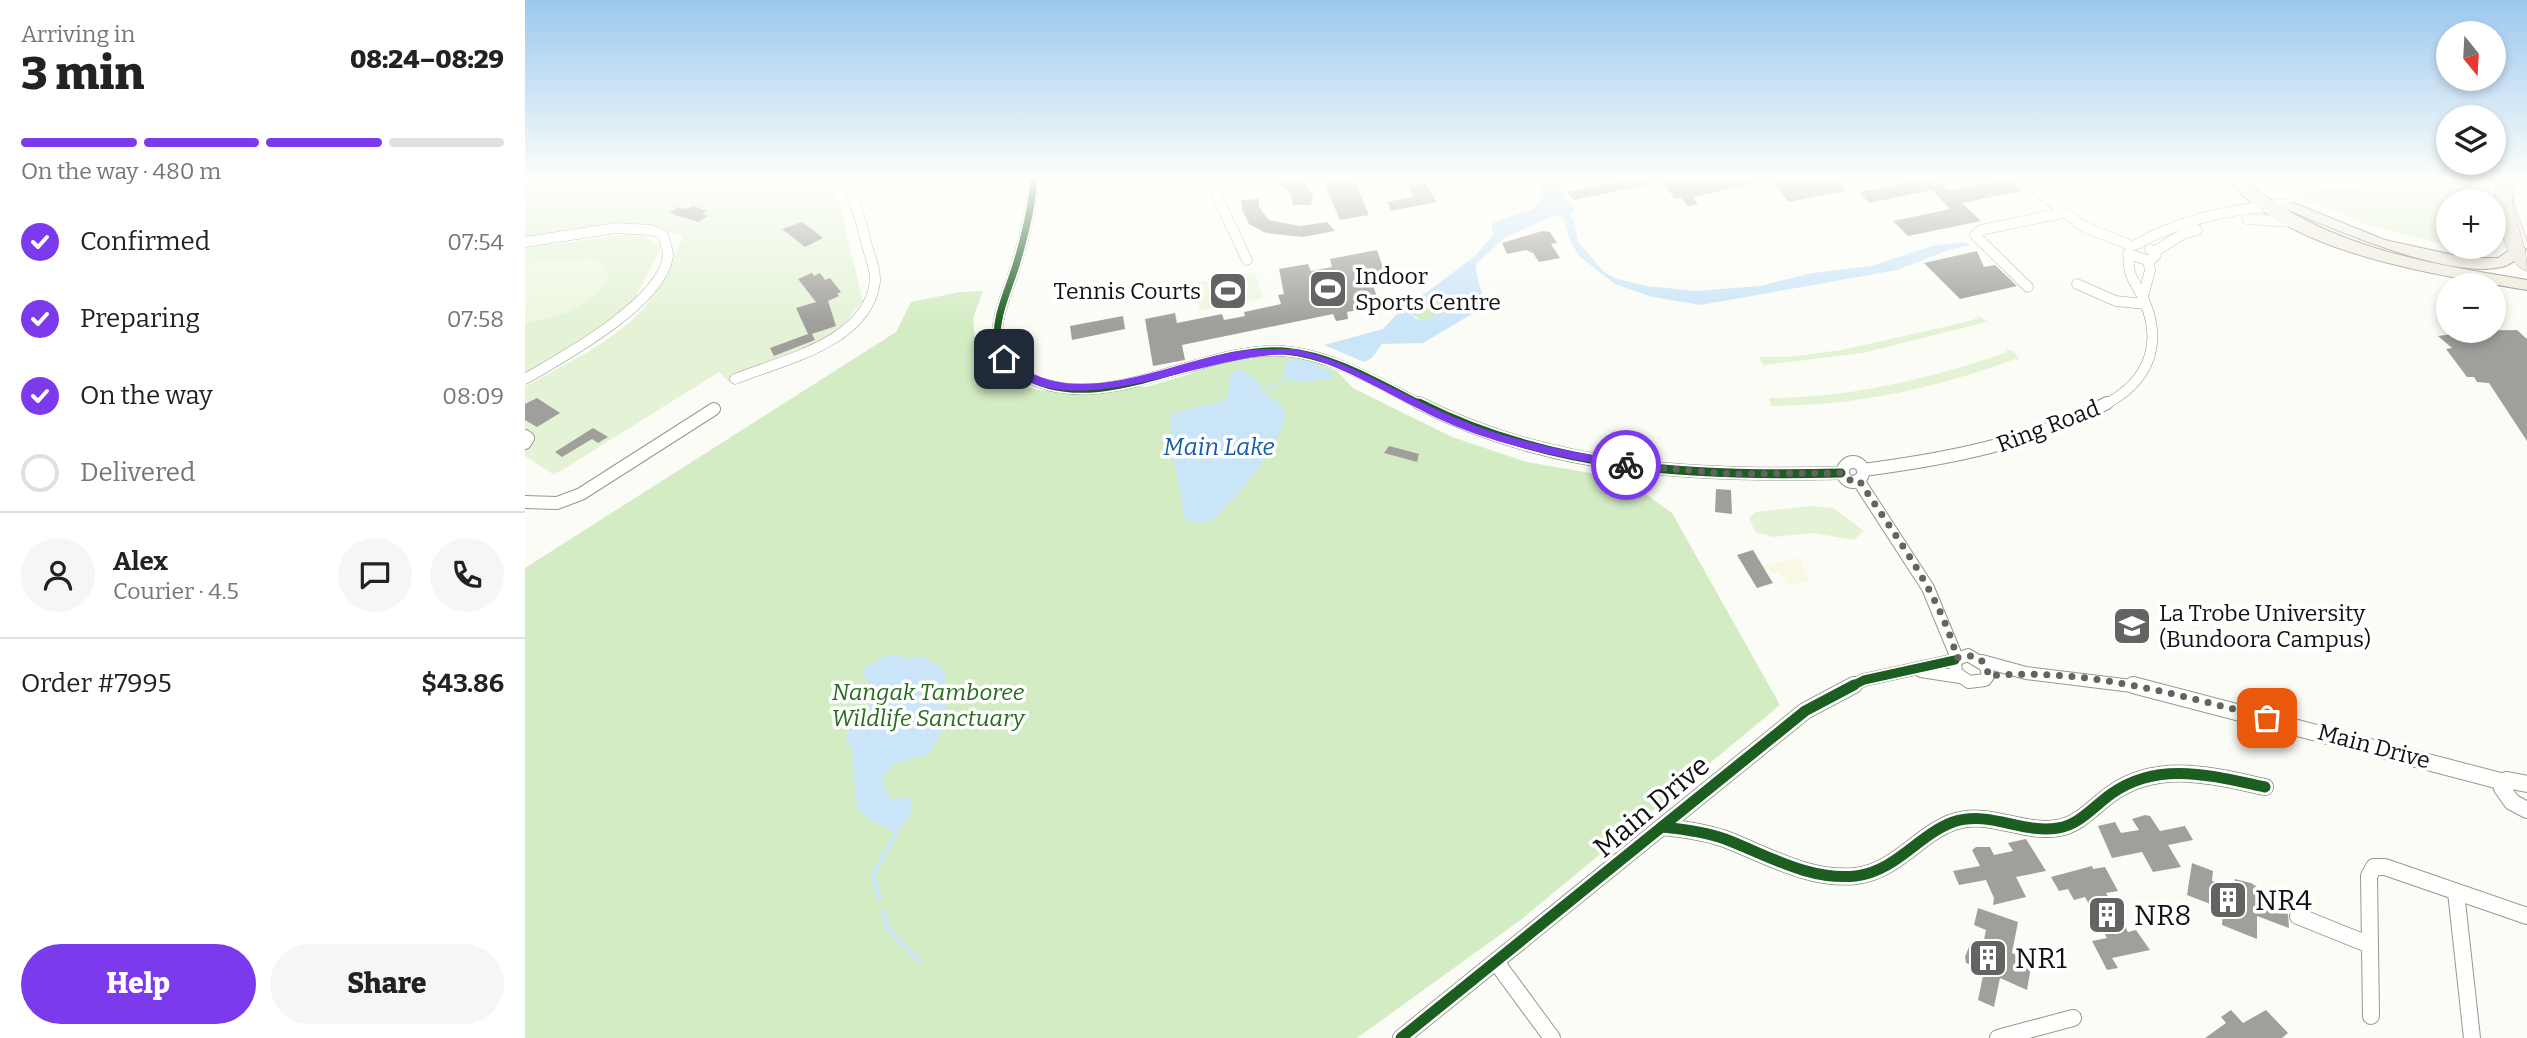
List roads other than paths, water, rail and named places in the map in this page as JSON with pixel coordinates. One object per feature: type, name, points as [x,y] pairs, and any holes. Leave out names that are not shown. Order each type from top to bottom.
[{"type":"highway","points":[[2511,227],[2527,266]]},
{"type":"main road","points":[[2306,227],[2366,253],[2442,273]]},
{"type":"main road","points":[[2335,227],[2380,243],[2527,275]]},
{"type":"main road","points":[[2466,263],[2502,262],[2518,249]]},
{"type":"main road","points":[[2431,270],[2527,285]]},
{"type":"main road","points":[[2506,290],[2527,295]]},
{"type":"street","points":[[735,379],[824,344],[863,312],[872,297],[876,279],[863,227]]},
{"type":"street","points":[[1026,227],[997,334],[1004,359],[1010,367],[1030,379],[1060,387],[1091,389],[1247,354],[1296,352],[1323,359],[1451,420],[1549,451],[1602,462],[1679,471],[1785,475],[1841,473],[1850,480],[1861,475],[1915,565],[1949,630],[1956,659],[1954,668],[1959,677]]},
{"type":"street","points":[[1233,227],[1248,260]]},
{"type":"street","points":[[1994,227],[1975,235],[2028,287]]},
{"type":"street","points":[[2078,227],[2151,257],[2191,232],[2211,227]]},
{"type":"street","points":[[2131,250],[2155,234],[2180,227]]},
{"type":"street","points":[[525,242],[613,229],[647,228],[663,235],[667,249],[654,283],[637,304],[599,335],[525,379]]},
{"type":"street","name":"Ring Road","points":[[1861,475],[1946,459],[2051,429],[2111,401],[2141,377],[2152,358],[2153,329],[2144,301],[2131,283],[2127,262],[2131,250]]},
{"type":"street","name":"Ring Road","points":[[2144,301],[2151,257]]},
{"type":"street","points":[[2077,284],[2116,301],[2144,301]]},
{"type":"street","points":[[525,502],[557,503],[581,494],[714,409]]},
{"type":"street","points":[[525,436],[528,438],[525,443]]},
{"type":"street","points":[[1949,630],[1978,659],[1988,676]]},
{"type":"street","name":"Main Drive","points":[[1401,1038],[1805,711],[1848,686],[1956,659],[1978,659],[2026,673],[2128,684],[2364,743],[2474,774],[2513,798]]},
{"type":"street","name":"Main Drive","points":[[1910,670],[1959,677],[1975,683],[1988,676],[2026,673]]},
{"type":"street","points":[[1662,827],[1723,839],[1802,872],[1839,877],[1867,875],[1882,870],[1940,828],[1961,819],[1984,817],[2058,829],[2075,823],[2118,789],[2155,772],[2180,770],[2265,787]]},
{"type":"street","points":[[2527,784],[2512,779],[2513,798],[2527,823]]},
{"type":"street","points":[[2371,1016],[2369,876],[2374,867],[2385,867],[2527,916]]},
{"type":"street","points":[[2456,892],[2472,1038]]},
{"type":"street","points":[[2298,916],[2370,945]]},
{"type":"street","points":[[1496,962],[1552,1038]]},
{"type":"street","points":[[1998,1038],[2073,1018]]},
{"type":"water","points":[[1492,227],[1527,227],[1504,238],[1476,264],[1483,298],[1482,308],[1423,343],[1382,344],[1372,358],[1364,362],[1324,345],[1383,329],[1408,302],[1427,292],[1475,256],[1493,235]],"holes":[[[1437,300],[1446,300],[1451,304],[1426,320],[1415,318],[1410,313],[1415,307]]]},
{"type":"water","points":[[1566,227],[1575,227],[1578,242],[1604,272],[1617,279],[1647,286],[1696,291],[1760,286],[1812,273],[1871,266],[1932,246],[1964,242],[1970,245],[1897,270],[1701,305],[1652,297],[1615,284],[1579,256],[1570,241]]},
{"type":"water","points":[[1303,356],[1336,378],[1301,382],[1286,378],[1283,369],[1289,360]]},
{"type":"water","name":"Main Lake","points":[[1242,369],[1260,383],[1262,393],[1280,403],[1286,416],[1273,445],[1245,486],[1212,521],[1197,523],[1183,518],[1170,437],[1173,413],[1227,400],[1231,373]]},
{"type":"water","points":[[888,654],[908,658],[923,656],[946,672],[946,726],[928,755],[895,763],[882,778],[890,799],[912,797],[910,816],[896,833],[870,820],[856,807],[852,746],[845,743],[849,729],[865,715],[873,695],[863,674],[865,668]]},
{"type":"waterway","points":[[1262,393],[1286,378]]},
{"type":"waterway","points":[[880,899],[873,875],[896,833]]},
{"type":"waterway","points":[[883,911],[888,929],[920,962]]},
{"type":"tram line","points":[[2522,227],[2527,241]]},
{"type":"place","name":"Indoor Sports Centre","points":[[1328,289]]},
{"type":"place","name":"Tennis Courts","points":[[1228,291]]},
{"type":"place","name":"La Trobe University (Bundoora Campus)","points":[[2132,626]]},
{"type":"place","name":"NR4","points":[[2228,900]]},
{"type":"place","name":"NR8","points":[[2107,915]]},
{"type":"place","name":"NR1","points":[[1988,958]]},
{"type":"park label","name":"Nangak Tamboree Wildlife Sanctuary","points":[[928,705]]}]
